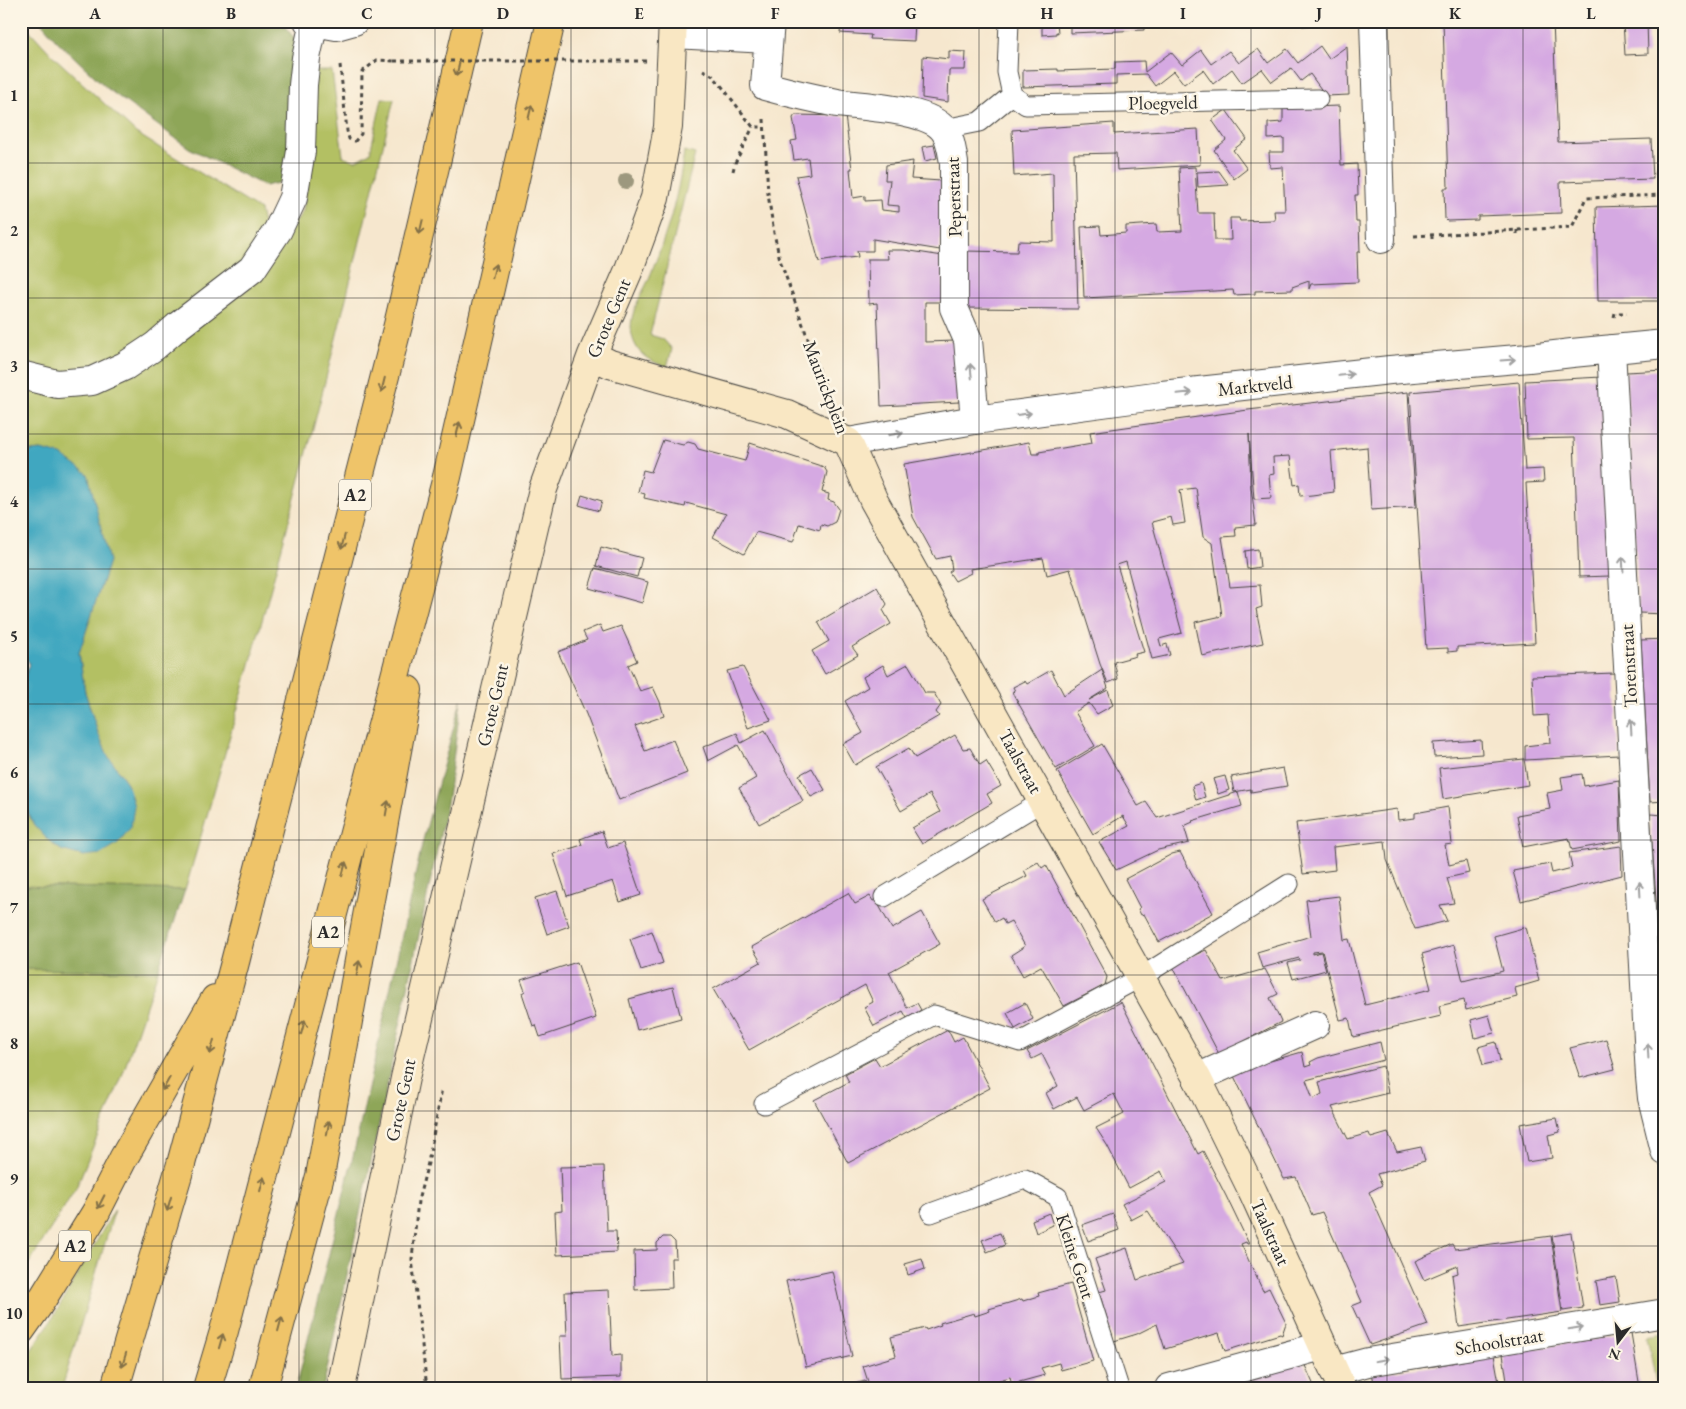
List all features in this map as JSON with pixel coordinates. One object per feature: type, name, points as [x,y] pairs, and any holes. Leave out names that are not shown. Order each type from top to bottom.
[{"type":"highway","name":"A2","points":[[115,1388],[181,1164],[234,966],[398,325],[469,21]]},
{"type":"highway","name":"A2","points":[[207,1388],[224,1331],[447,476],[551,21]]},
{"type":"highway","name":"A2","points":[[263,1388],[320,1176],[447,476]]},
{"type":"highway","name":"A2","points":[[21,1330],[96,1212],[123,1159],[234,966]]},
{"type":"street","points":[[1374,21],[1381,239]]},
{"type":"street","points":[[21,375],[57,384],[92,381],[125,366],[156,346],[178,326],[252,269],[278,230],[293,198],[301,151],[302,85],[306,58],[328,23]]},
{"type":"street","points":[[673,28],[769,30],[766,86],[837,102],[912,113],[930,119],[944,129]]},
{"type":"street","name":"Grote Gent","points":[[341,1388],[404,1078],[543,489],[592,355],[628,272],[655,198],[668,127],[673,28]]},
{"type":"street","name":"Peperstraat","points":[[944,129],[950,142],[954,163],[954,308],[968,340],[976,420]]},
{"type":"street","name":"Marktveld","points":[[848,442],[976,420],[1162,395],[1340,375],[1665,344]]},
{"type":"street","name":"Torenstraat","points":[[1611,349],[1655,982],[1652,1098],[1665,1151]]},
{"type":"street","name":"Maurickplein","points":[[592,355],[610,364],[787,414],[848,442]]},
{"type":"street","name":"Taalstraat","points":[[848,442],[874,501],[1197,1078],[1253,1192],[1338,1379]]},
{"type":"street","points":[[1197,1078],[1316,1025]]},
{"type":"street","name":"Schoolstraat","points":[[1338,1379],[1368,1362],[1665,1313]]},
{"type":"street","points":[[1168,1388],[1322,1346]]},
{"type":"lane","points":[[944,129],[979,122],[1012,95],[1008,72],[1010,21]]},
{"type":"lane","name":"Ploegveld","points":[[1012,95],[1026,105],[1318,100]]},
{"type":"lane","points":[[884,896],[1043,801]]},
{"type":"lane","points":[[764,1104],[934,1015],[1020,1042],[1141,977],[1289,884]]},
{"type":"lane","name":"Kleine Gent","points":[[931,1213],[1025,1179],[1058,1197],[1119,1388]]},
{"type":"path","points":[[340,68],[347,131],[349,139],[355,141],[361,134],[362,72],[377,60],[649,61]]},
{"type":"path","points":[[700,69],[716,80],[753,127],[735,163],[734,171]]},
{"type":"path","name":"Maurickplein","points":[[753,127],[763,127],[768,194],[780,260],[830,399],[848,442]]},
{"type":"path","points":[[1381,239],[1572,227],[1586,198],[1665,196]]},
{"type":"path","points":[[1517,230],[1518,236]]},
{"type":"path","points":[[1432,235],[1432,243]]},
{"type":"path","points":[[426,1388],[412,1259],[418,1201],[428,1163],[442,1088]]},
{"type":"green space","points":[[21,21],[52,55],[136,133],[260,210],[264,228],[276,253],[303,211],[308,179],[313,71],[332,71],[343,156],[355,161],[370,153],[382,98],[394,99],[296,496],[242,694],[185,890],[21,886],[21,798],[34,825],[127,783],[108,756],[98,733],[85,692],[79,653],[109,561],[41,450],[21,452]]},
{"type":"green space","points":[[40,21],[263,21],[283,24],[295,39],[293,152],[285,176],[278,183],[265,186],[189,148],[108,89],[57,41]]},
{"type":"green space","points":[[684,151],[695,154],[650,335],[663,339],[672,349],[667,367],[642,354],[633,339],[631,323],[635,308],[651,274],[669,223]]},
{"type":"green space","points":[[461,700],[448,798],[323,1388],[296,1388],[355,1148],[423,840]]},
{"type":"green space","points":[[21,886],[185,890],[158,971],[21,969]]},
{"type":"green space","points":[[21,969],[158,971],[121,1079],[76,1188],[21,1276]]},
{"type":"green space","points":[[115,1209],[62,1388],[21,1388],[21,1365],[51,1321]]},
{"type":"green space","points":[[1665,1333],[1665,1388],[1657,1388],[1647,1336]]},
{"type":"water","points":[[41,450],[61,455],[88,474],[109,561],[79,653],[85,692],[98,733],[108,756],[127,783],[134,806],[131,827],[118,843],[101,854],[83,856],[61,850],[34,825],[21,798],[21,691],[29,663],[21,650],[21,452]]},
{"type":"building","points":[[837,21],[915,21],[914,41],[870,39],[871,35],[840,33],[841,26],[837,26]]},
{"type":"building","points":[[1042,21],[1057,21],[1058,33],[1042,35]]},
{"type":"building","points":[[1070,21],[1144,21],[1144,30],[1070,33]]},
{"type":"building","points":[[1302,21],[1317,21],[1317,25],[1302,26]]},
{"type":"building","points":[[1443,21],[1553,21],[1558,142],[1651,139],[1653,179],[1560,182],[1561,213],[1478,216],[1478,220],[1447,221],[1445,219],[1444,188],[1448,188]]},
{"type":"building","points":[[1623,21],[1647,21],[1648,54],[1625,55]]},
{"type":"building","points":[[1320,46],[1329,59],[1347,46],[1349,95],[1326,96],[1310,74],[1301,81],[1291,68],[1272,82],[1262,69],[1242,83],[1232,69],[1213,84],[1203,70],[1184,84],[1174,71],[1155,86],[1146,74],[1116,75],[1116,84],[1023,87],[1023,70],[1115,69],[1115,62],[1144,61],[1145,72],[1171,52],[1182,65],[1201,50],[1211,64],[1229,51],[1239,63],[1258,49],[1268,63],[1287,49],[1298,63]]},
{"type":"building","points":[[949,51],[966,52],[965,70],[949,70],[948,102],[922,98],[923,56],[949,59]]},
{"type":"building","points":[[1339,106],[1341,165],[1357,164],[1358,195],[1355,195],[1356,222],[1359,222],[1358,282],[1311,284],[1309,289],[1309,281],[1292,287],[1292,290],[1255,291],[1255,294],[1234,295],[1233,290],[1084,298],[1081,227],[1100,226],[1101,235],[1126,233],[1126,226],[1156,224],[1157,232],[1182,231],[1179,168],[1195,167],[1198,213],[1214,213],[1215,240],[1231,240],[1230,218],[1239,218],[1240,221],[1275,220],[1274,211],[1285,211],[1283,167],[1270,168],[1269,152],[1284,152],[1284,138],[1268,139],[1268,123],[1283,122],[1283,108]]},
{"type":"building","points":[[1226,110],[1247,139],[1233,150],[1247,169],[1234,179],[1214,150],[1226,140],[1212,120]]},
{"type":"building","points":[[795,115],[845,116],[852,169],[850,169],[853,198],[865,196],[865,201],[881,200],[882,210],[899,212],[899,206],[887,205],[890,180],[885,180],[886,165],[913,161],[911,179],[941,181],[940,250],[873,239],[873,251],[857,251],[858,257],[819,262],[796,176],[810,174],[808,158],[794,160],[791,141],[797,140],[793,118]]},
{"type":"building","points":[[1114,123],[1114,134],[1198,129],[1200,165],[1117,170],[1116,153],[1074,154],[1078,309],[964,308],[964,251],[1017,252],[1018,241],[1054,242],[1053,173],[1014,176],[1012,130]]},
{"type":"building","points":[[934,145],[937,158],[925,161],[922,147]]},
{"type":"building","points":[[1219,171],[1229,185],[1198,187],[1197,172]]},
{"type":"building","points":[[1665,205],[1665,301],[1598,301],[1596,207]]},
{"type":"building","points":[[887,250],[904,250],[943,256],[944,302],[925,302],[925,342],[955,341],[959,402],[881,406],[877,303],[869,304],[868,259],[888,259]]},
{"type":"building","points":[[1665,370],[1665,614],[1639,613],[1626,372]]},
{"type":"building","points":[[1602,377],[1610,576],[1579,577],[1574,438],[1527,439],[1525,381]]},
{"type":"building","points":[[1519,382],[1525,470],[1543,469],[1544,482],[1526,483],[1535,643],[1457,647],[1457,651],[1448,652],[1448,648],[1426,649],[1410,392]]},
{"type":"building","points":[[1408,392],[1416,507],[1371,510],[1367,447],[1331,451],[1334,492],[1312,495],[1300,496],[1299,484],[1294,485],[1290,456],[1273,457],[1274,474],[1269,475],[1271,498],[1254,499],[1249,434],[1251,487],[1256,525],[1235,527],[1236,536],[1222,537],[1230,587],[1260,585],[1262,607],[1256,609],[1263,643],[1202,656],[1195,622],[1222,616],[1212,543],[1203,537],[1196,488],[1180,490],[1185,523],[1173,525],[1171,517],[1152,522],[1182,633],[1159,639],[1161,646],[1167,644],[1170,655],[1152,659],[1126,562],[1117,565],[1144,652],[1114,662],[1118,679],[1108,683],[1100,664],[1070,569],[1047,575],[1043,558],[970,569],[971,573],[955,581],[949,572],[952,570],[950,556],[936,559],[913,517],[904,464],[1029,442],[1032,454],[1039,454],[1039,452],[1092,443],[1090,432],[1248,410]]},
{"type":"building","points":[[663,440],[683,445],[688,442],[695,444],[698,449],[745,461],[750,443],[824,467],[827,472],[822,492],[829,494],[828,500],[834,502],[839,509],[835,522],[827,526],[821,524],[820,530],[799,524],[793,542],[756,532],[744,554],[713,537],[726,514],[686,503],[685,507],[644,498],[645,494],[638,492],[643,470],[651,472]]},
{"type":"building","points":[[582,495],[602,501],[599,511],[579,505]]},
{"type":"building","points":[[601,547],[642,558],[637,577],[596,566]]},
{"type":"building","points":[[1258,549],[1260,567],[1247,569],[1245,551]]},
{"type":"building","points":[[595,568],[648,582],[642,603],[589,588]]},
{"type":"building","points":[[877,587],[887,604],[883,610],[891,624],[852,647],[858,655],[825,674],[812,651],[829,641],[818,622]]},
{"type":"building","points":[[600,625],[603,632],[621,626],[637,661],[628,665],[640,691],[653,687],[660,702],[664,716],[635,726],[645,751],[673,740],[687,773],[619,800],[586,714],[558,652],[587,640],[583,632]]},
{"type":"building","points":[[1665,639],[1665,801],[1650,802],[1641,640]]},
{"type":"building","points":[[908,664],[925,693],[934,693],[941,705],[936,712],[939,716],[855,765],[843,744],[863,733],[845,701],[868,687],[863,677],[883,665],[888,675]]},
{"type":"building","points":[[743,667],[771,720],[748,728],[727,671]]},
{"type":"building","points":[[1051,670],[1064,695],[1102,670],[1108,688],[1089,700],[1108,690],[1113,705],[1097,714],[1089,703],[1075,712],[1095,746],[1056,769],[1012,692],[1015,691],[1013,687],[1025,681],[1027,684]]},
{"type":"building","points":[[1615,673],[1619,755],[1525,760],[1525,746],[1550,743],[1548,715],[1534,716],[1532,676]]},
{"type":"building","points":[[765,730],[803,801],[759,824],[739,788],[756,778],[738,745],[708,761],[703,747],[737,733],[741,743]]},
{"type":"building","points":[[955,735],[963,749],[970,748],[980,765],[986,761],[1001,786],[987,794],[992,803],[922,844],[912,828],[940,812],[930,794],[901,811],[876,767],[909,748],[915,758]]},
{"type":"building","points":[[1481,740],[1482,754],[1434,757],[1433,743]]},
{"type":"building","points":[[1102,744],[1138,806],[1146,802],[1157,818],[1238,792],[1242,806],[1192,821],[1184,826],[1189,843],[1158,850],[1116,870],[1099,842],[1129,826],[1123,816],[1093,834],[1057,771]]},
{"type":"building","points":[[1524,759],[1528,785],[1443,799],[1439,768]]},
{"type":"building","points":[[812,768],[825,790],[811,797],[799,775]]},
{"type":"building","points":[[1283,768],[1287,786],[1251,792],[1251,789],[1234,792],[1231,777]]},
{"type":"building","points":[[1582,774],[1584,786],[1619,780],[1621,841],[1572,850],[1569,838],[1523,847],[1517,815],[1550,809],[1547,793],[1563,790],[1561,777]]},
{"type":"building","points":[[1225,776],[1229,790],[1218,794],[1213,779]]},
{"type":"building","points":[[1201,783],[1205,797],[1196,800],[1192,786]]},
{"type":"building","points":[[1448,807],[1452,844],[1445,845],[1449,865],[1466,861],[1469,873],[1447,878],[1454,903],[1440,905],[1447,921],[1415,929],[1387,860],[1385,841],[1333,847],[1335,870],[1303,874],[1296,823],[1397,809],[1398,820],[1415,818],[1415,813]]},
{"type":"building","points":[[1650,814],[1665,815],[1665,926],[1658,927]]},
{"type":"building","points":[[602,831],[608,848],[623,843],[641,895],[620,902],[613,881],[567,896],[553,854],[582,845],[580,839]]},
{"type":"building","points":[[1621,846],[1622,875],[1521,901],[1513,871],[1550,864],[1552,873],[1572,868],[1569,853]]},
{"type":"building","points":[[1180,852],[1213,913],[1159,942],[1144,914],[1141,915],[1138,909],[1140,908],[1125,879],[1172,854]]},
{"type":"building","points":[[1038,862],[1042,868],[1046,865],[1107,977],[1105,985],[1064,1006],[1041,966],[1023,976],[1011,955],[1025,946],[1011,921],[1005,924],[1002,918],[995,922],[982,899],[1027,876],[1024,870]]},
{"type":"building","points":[[557,891],[569,926],[547,934],[535,898]]},
{"type":"building","points":[[848,893],[855,904],[870,896],[873,901],[876,900],[892,929],[922,912],[940,944],[889,972],[907,1008],[917,1003],[921,1010],[907,1018],[903,1011],[874,1026],[864,1007],[873,1002],[865,985],[749,1050],[713,989],[761,962],[752,947]]},
{"type":"building","points":[[1339,896],[1344,940],[1349,939],[1365,1005],[1431,989],[1422,954],[1454,945],[1463,981],[1503,971],[1494,936],[1526,927],[1539,981],[1515,988],[1517,997],[1466,1010],[1464,1000],[1439,1006],[1441,1016],[1353,1037],[1349,1018],[1340,1020],[1322,951],[1313,952],[1313,954],[1321,952],[1326,970],[1293,979],[1288,963],[1300,960],[1299,958],[1262,968],[1257,952],[1311,936],[1306,900]]},
{"type":"building","points":[[652,931],[663,963],[641,970],[630,939]]},
{"type":"building","points":[[1660,948],[1665,948],[1665,969],[1662,969]]},
{"type":"building","points":[[1206,950],[1223,981],[1265,969],[1278,994],[1270,998],[1281,1022],[1219,1054],[1172,965]]},
{"type":"building","points":[[577,962],[596,1018],[540,1037],[536,1025],[533,1026],[522,993],[525,991],[521,980]]},
{"type":"building","points":[[673,987],[681,1018],[637,1030],[629,999]]},
{"type":"building","points":[[1121,1002],[1198,1154],[1203,1151],[1226,1196],[1249,1244],[1246,1242],[1241,1244],[1263,1291],[1269,1288],[1286,1323],[1282,1335],[1280,1334],[1225,1351],[1219,1333],[1165,1349],[1157,1324],[1137,1334],[1114,1341],[1099,1292],[1106,1290],[1095,1259],[1127,1248],[1137,1280],[1183,1264],[1148,1211],[1131,1220],[1122,1204],[1166,1182],[1161,1171],[1129,1188],[1096,1128],[1124,1114],[1114,1094],[1084,1110],[1077,1097],[1054,1109],[1046,1093],[1058,1086],[1042,1054],[1032,1059],[1027,1051]]},
{"type":"building","points":[[1025,1003],[1033,1019],[1015,1029],[1007,1013]]},
{"type":"building","points":[[1489,1015],[1494,1033],[1475,1038],[1471,1020]]},
{"type":"building","points":[[948,1030],[954,1042],[963,1037],[990,1088],[848,1163],[814,1100],[849,1082],[845,1074],[875,1058],[880,1066]]},
{"type":"building","points":[[1606,1039],[1615,1069],[1580,1078],[1570,1048]]},
{"type":"building","points":[[1380,1042],[1384,1060],[1306,1080],[1313,1099],[1322,1094],[1319,1082],[1383,1066],[1388,1093],[1332,1107],[1348,1139],[1369,1133],[1371,1138],[1388,1133],[1397,1152],[1421,1147],[1425,1161],[1377,1174],[1382,1185],[1369,1192],[1428,1325],[1370,1345],[1352,1306],[1362,1302],[1322,1212],[1312,1215],[1296,1177],[1284,1179],[1232,1072],[1302,1052],[1305,1067],[1311,1065],[1310,1062],[1318,1058]]},
{"type":"building","points":[[1496,1042],[1500,1061],[1483,1065],[1478,1047]]},
{"type":"building","points":[[1557,1118],[1560,1132],[1548,1135],[1552,1158],[1527,1162],[1520,1124]]},
{"type":"building","points":[[604,1166],[607,1231],[616,1231],[617,1252],[557,1255],[555,1212],[562,1211],[560,1167]]},
{"type":"building","points":[[1049,1213],[1053,1225],[1036,1233],[1032,1220]]},
{"type":"building","points":[[1113,1214],[1119,1230],[1088,1241],[1082,1225]]},
{"type":"building","points":[[1000,1233],[1005,1245],[987,1252],[982,1240]]},
{"type":"building","points":[[1571,1233],[1583,1308],[1563,1311],[1552,1236]]},
{"type":"building","points":[[1551,1236],[1562,1312],[1459,1327],[1452,1275],[1458,1273],[1457,1266],[1424,1280],[1415,1261],[1452,1244],[1455,1249]]},
{"type":"building","points":[[663,1237],[670,1237],[675,1242],[676,1258],[671,1258],[672,1288],[635,1290],[634,1251],[657,1250],[657,1243]]},
{"type":"building","points":[[922,1259],[925,1269],[908,1275],[905,1264]]},
{"type":"building","points":[[832,1271],[852,1356],[806,1367],[786,1281]]},
{"type":"building","points":[[1616,1277],[1620,1302],[1600,1305],[1596,1281]]},
{"type":"building","points":[[1071,1284],[1093,1361],[1061,1370],[1059,1363],[1041,1368],[1045,1375],[1012,1384],[1010,1377],[993,1382],[994,1388],[870,1388],[863,1366],[896,1356],[891,1337],[925,1328],[926,1330],[941,1325],[940,1323],[974,1313],[975,1316],[990,1311],[989,1309],[1022,1299],[1023,1301],[1039,1296],[1038,1293]]},
{"type":"building","points":[[609,1290],[612,1356],[621,1355],[621,1377],[562,1379],[560,1336],[567,1336],[565,1292]]},
{"type":"building","points":[[1631,1333],[1640,1388],[1605,1388],[1605,1382],[1585,1386],[1585,1388],[1508,1388],[1503,1354]]},
{"type":"building","points":[[1494,1355],[1500,1388],[1375,1388],[1371,1374],[1435,1366]]},
{"type":"building","points":[[1303,1361],[1315,1388],[1220,1388]]},
{"type":"building","points":[[865,1381],[867,1388],[844,1388],[844,1387]]}]
